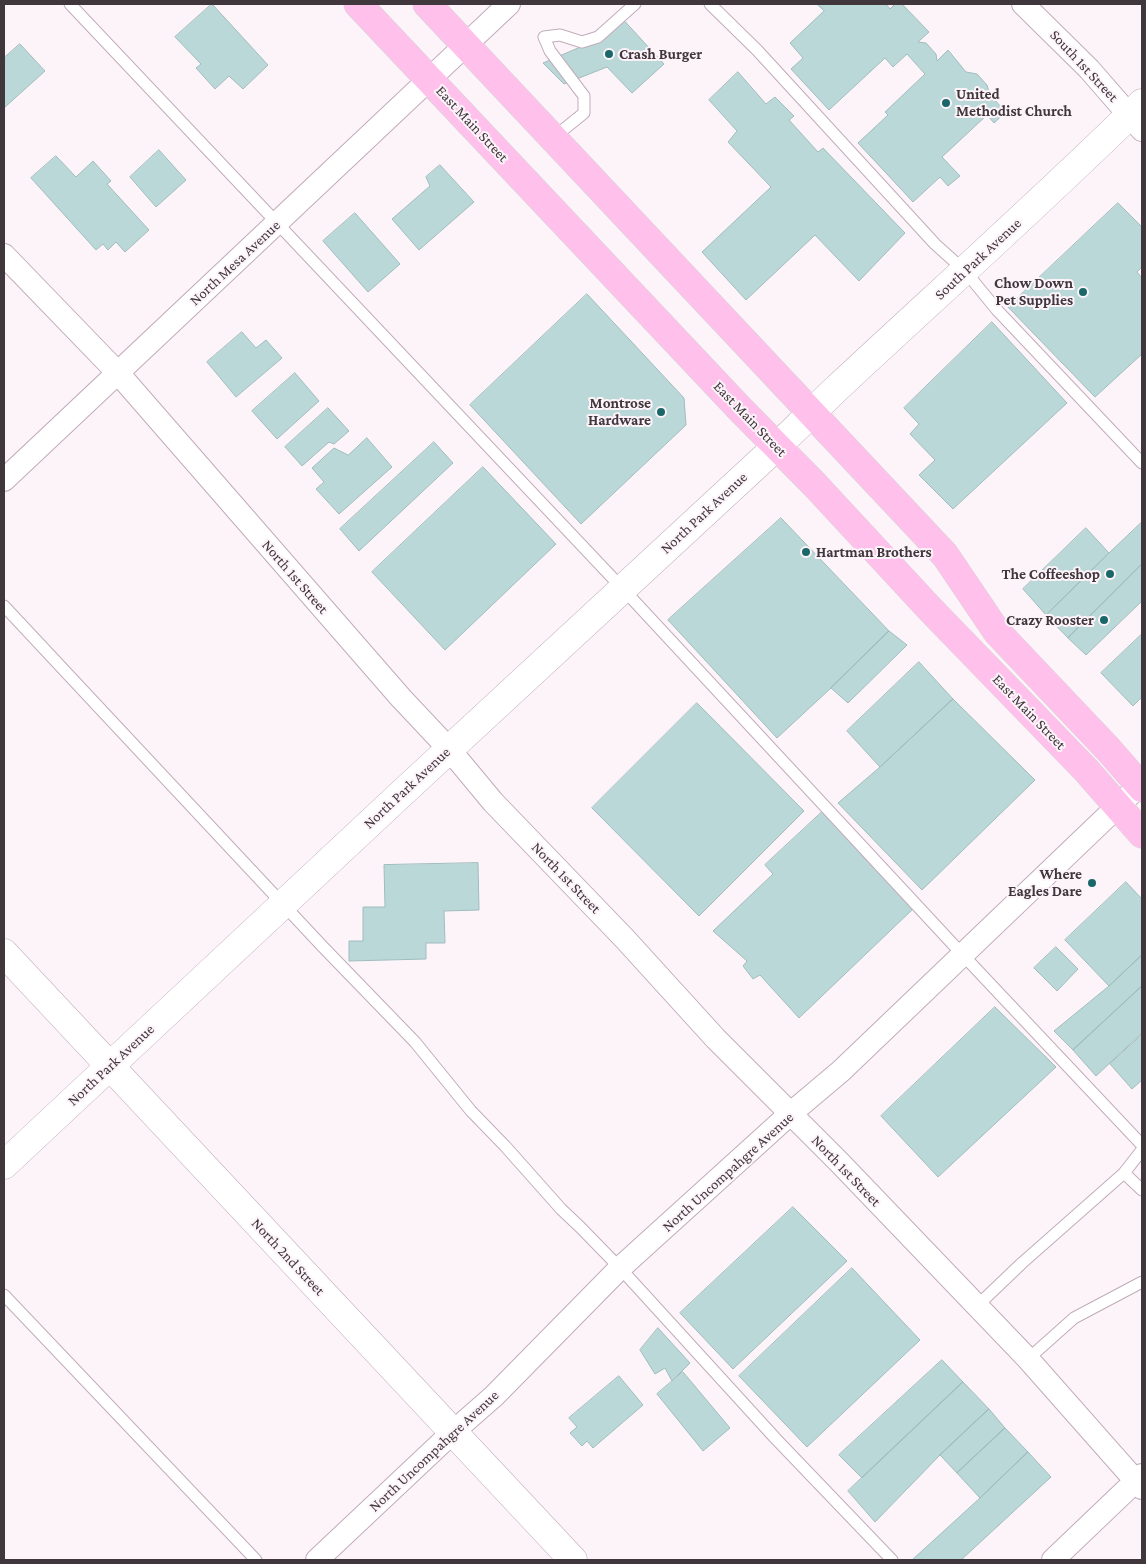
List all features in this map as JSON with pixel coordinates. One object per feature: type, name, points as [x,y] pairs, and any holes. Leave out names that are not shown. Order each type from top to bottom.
[{"type":"main road","name":"East Main Street","points":[[358,4],[776,447],[815,485],[930,609],[1086,770],[1142,834]]},
{"type":"main road","points":[[427,4],[945,555],[997,632],[1108,749],[1141,787]]},
{"type":"street","name":"North Mesa Avenue","points":[[4,480],[509,4]]},
{"type":"street","name":"South 1st Street","points":[[1023,4],[1138,116]]},
{"type":"street","name":"South Park Avenue","points":[[812,413],[1138,116]]},
{"type":"street","name":"North 1st Street","points":[[4,255],[118,372],[401,698],[450,749],[500,809],[625,939],[684,1004],[1028,1359],[1140,1481]]},
{"type":"street","name":"North Park Avenue","points":[[4,1165],[812,413]]},
{"type":"street","name":"North Uncompahgre Avenue","points":[[318,1560],[453,1432],[494,1396],[620,1268],[790,1114],[841,1071],[1117,806],[1141,787]]},
{"type":"street","name":"North 2nd Street","points":[[4,953],[573,1560]]},
{"type":"street","points":[[1053,1560],[1140,1481]]},
{"type":"lane","points":[[70,4],[623,589],[1142,1145]]},
{"type":"lane","points":[[553,138],[584,113],[584,96],[550,51],[544,38],[560,35],[582,42],[598,37],[635,4]]},
{"type":"lane","points":[[710,4],[757,50],[935,244],[965,272],[997,310],[1142,463]]},
{"type":"lane","points":[[4,606],[283,905],[415,1042],[471,1110],[561,1209],[620,1268],[776,1439],[892,1560]]},
{"type":"lane","points":[[977,1306],[1124,1172],[1142,1150]]},
{"type":"lane","points":[[1124,1172],[1142,1190]]},
{"type":"lane","points":[[1028,1359],[1074,1318],[1142,1282]]},
{"type":"lane","points":[[4,1295],[256,1560]]},
{"type":"building","points":[[212,4],[268,65],[243,89],[229,76],[215,89],[196,68],[201,64],[175,37]]},
{"type":"building","name":"United Methodist Church","points":[[817,4],[886,4],[890,9],[895,4],[902,4],[929,32],[918,42],[926,43],[936,54],[937,61],[948,50],[966,72],[977,74],[987,85],[990,95],[1006,112],[994,123],[987,115],[942,157],[960,176],[948,186],[940,177],[913,202],[858,143],[888,115],[885,112],[925,74],[907,54],[893,67],[885,58],[829,110],[791,69],[803,58],[790,43],[824,11]]},
{"type":"building","name":"Crash Burger","points":[[619,15],[664,64],[632,93],[607,67],[564,84],[543,63],[585,45]]},
{"type":"building","points":[[20,44],[45,71],[4,108],[4,58]]},
{"type":"building","points":[[738,72],[766,104],[775,97],[794,116],[789,120],[818,152],[823,148],[905,233],[859,281],[815,235],[746,300],[702,252],[771,187],[728,142],[737,131],[709,100]]},
{"type":"building","points":[[159,150],[186,180],[156,207],[130,177]]},
{"type":"building","points":[[56,156],[76,177],[93,161],[111,181],[107,184],[149,230],[125,252],[116,242],[108,250],[103,244],[96,250],[31,178]]},
{"type":"building","points":[[440,165],[474,202],[419,250],[392,219],[430,186],[426,177]]},
{"type":"building","name":"Chow Down Pet Supplies","points":[[1118,203],[1142,227],[1142,267],[1137,272],[1142,278],[1142,354],[1095,397],[1008,307]]},
{"type":"building","points":[[355,213],[400,264],[368,292],[323,241]]},
{"type":"building","points":[[587,294],[684,398],[686,425],[581,524],[470,405]]},
{"type":"building","points":[[992,322],[1067,403],[953,509],[919,475],[935,460],[910,434],[919,424],[904,408]]},
{"type":"building","points":[[242,332],[256,348],[266,340],[282,358],[236,397],[207,362]]},
{"type":"building","points":[[295,373],[319,401],[277,439],[252,411]]},
{"type":"building","points":[[328,408],[349,431],[334,444],[329,442],[302,466],[285,447]]},
{"type":"building","points":[[367,438],[392,467],[339,514],[316,489],[324,482],[312,468],[334,448],[348,455]]},
{"type":"building","points":[[434,442],[453,463],[359,551],[340,529]]},
{"type":"building","points":[[483,467],[556,544],[445,650],[372,572]]},
{"type":"building","points":[[781,518],[889,631],[777,738],[668,620]]},
{"type":"building","name":"The Coffeeshop","points":[[1142,522],[1142,564],[1068,638],[1046,615]]},
{"type":"building","points":[[1086,528],[1109,553],[1046,615],[1023,589]]},
{"type":"building","points":[[1142,564],[1142,601],[1086,655],[1068,638]]},
{"type":"building","points":[[889,631],[907,645],[848,703],[831,688]]},
{"type":"building","points":[[1142,634],[1142,697],[1133,706],[1101,673]]},
{"type":"building","points":[[919,662],[953,699],[880,767],[847,731]]},
{"type":"building","points":[[953,699],[1035,780],[922,890],[838,803]]},
{"type":"building","points":[[697,703],[804,811],[699,916],[592,808]]},
{"type":"building","points":[[822,812],[914,908],[799,1018],[760,975],[753,979],[743,966],[747,961],[713,931],[773,874],[765,865]]},
{"type":"building","points":[[478,863],[479,910],[444,911],[445,943],[426,943],[426,959],[349,961],[349,941],[363,941],[363,907],[385,907],[384,865]]},
{"type":"building","points":[[1126,882],[1142,899],[1142,955],[1109,986],[1065,940]]},
{"type":"building","points":[[1056,947],[1078,969],[1057,991],[1034,968]]},
{"type":"building","points":[[1142,955],[1142,986],[1073,1050],[1054,1031],[1109,986]]},
{"type":"building","points":[[1142,986],[1142,1033],[1096,1076],[1073,1050]]},
{"type":"building","points":[[995,1007],[1056,1067],[938,1177],[881,1116]]},
{"type":"building","points":[[1142,1035],[1142,1080],[1132,1089],[1110,1064]]},
{"type":"building","points":[[793,1207],[847,1261],[733,1369],[680,1313]]},
{"type":"building","points":[[852,1268],[920,1340],[807,1447],[739,1376]]},
{"type":"building","points":[[658,1328],[690,1363],[672,1381],[665,1368],[655,1374],[640,1350]]},
{"type":"building","points":[[942,1360],[963,1382],[862,1478],[839,1455]]},
{"type":"building","points":[[683,1372],[730,1428],[703,1451],[657,1394]]},
{"type":"building","points":[[619,1376],[643,1405],[593,1448],[587,1441],[582,1446],[570,1433],[577,1427],[569,1418]]},
{"type":"building","points":[[963,1382],[989,1409],[940,1455],[875,1522],[848,1491]]},
{"type":"building","points":[[989,1409],[1005,1428],[957,1473],[940,1455]]},
{"type":"building","points":[[1005,1428],[1028,1452],[980,1498],[957,1473]]},
{"type":"building","points":[[1028,1452],[1051,1477],[961,1560],[912,1560],[980,1498]]},
{"type":"place","name":"Crash Burger","points":[[609,54]]},
{"type":"place","name":"United Methodist Church","points":[[946,103]]},
{"type":"place","name":"Chow Down Pet Supplies","points":[[1083,292]]},
{"type":"place","name":"Montrose Hardware","points":[[661,412]]},
{"type":"place","name":"Hartman Brothers","points":[[806,552]]},
{"type":"place","name":"The Coffeeshop","points":[[1110,574]]},
{"type":"place","name":"Crazy Rooster","points":[[1104,620]]},
{"type":"place","name":"Where Eagles Dare","points":[[1092,883]]}]
